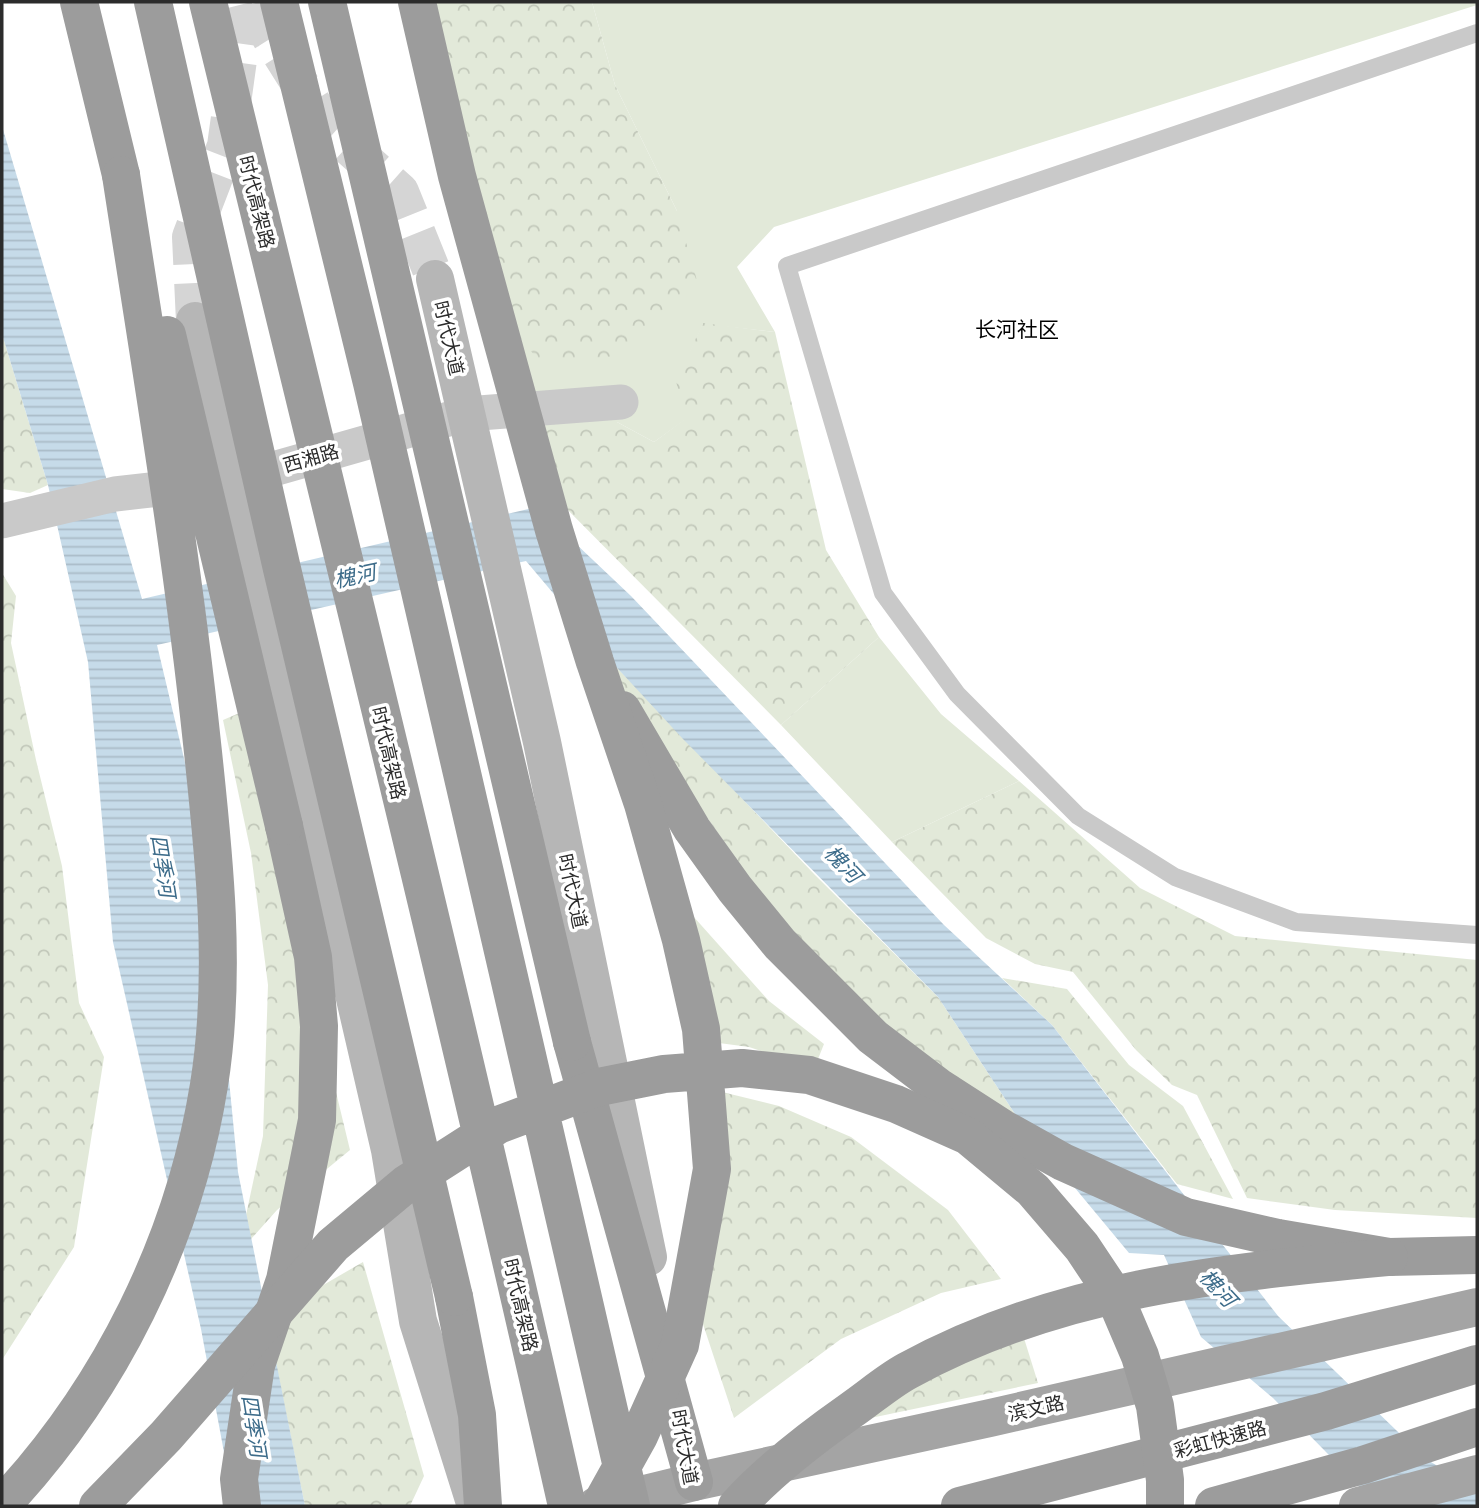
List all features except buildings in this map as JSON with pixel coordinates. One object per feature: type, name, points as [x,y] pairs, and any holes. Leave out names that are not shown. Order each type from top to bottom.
[{"type":"highway","points":[[79,2],[121,175],[177,372],[313,957],[319,1026],[317,1120],[285,1280],[256,1366],[239,1479],[242,1506]]},
{"type":"highway","points":[[153,2],[282,569],[453,1297],[477,1415],[483,1506]]},
{"type":"highway","name":"时代高架路","points":[[208,2],[479,1127],[567,1506]]},
{"type":"highway","points":[[279,2],[372,383],[631,1506]]},
{"type":"highway","points":[[327,2],[572,1042],[693,1494]]},
{"type":"highway","points":[[417,2],[461,189],[554,530],[643,804],[681,940],[701,1030],[712,1169],[680,1345],[639,1436],[600,1506]]},
{"type":"highway","points":[[2,1505],[38,1467],[69,1426],[106,1368],[135,1314],[180,1210],[210,1083],[215,1013],[215,870],[190,626],[121,175]]},
{"type":"highway","points":[[596,663],[640,744],[692,829],[780,944],[863,1027],[940,1088],[1063,1163],[1185,1217],[1278,1238],[1389,1257]]},
{"type":"highway","points":[[98,1506],[166,1436],[333,1245],[406,1184],[498,1125],[599,1087],[664,1074],[742,1068],[809,1075],[896,1104],[968,1136],[1033,1190],[1082,1247],[1114,1295],[1140,1356],[1155,1406],[1165,1480],[1165,1506]]},
{"type":"highway","points":[[737,1506],[757,1485],[827,1427],[905,1372],[984,1334],[1060,1307],[1157,1284],[1253,1270],[1389,1257],[1477,1255]]},
{"type":"highway","name":"彩虹快速路","points":[[960,1506],[1326,1411],[1477,1364]]},
{"type":"highway","points":[[1214,1506],[1363,1465],[1477,1427]]},
{"type":"main road","name":"时代大道","points":[[435,279],[548,769],[693,1494]]},
{"type":"main road","points":[[195,321],[390,1150],[418,1321],[475,1506]]},
{"type":"main road","name":"滨文路","points":[[594,1506],[693,1494],[977,1421],[1477,1307]]},
{"type":"main road","points":[[1358,1506],[1475,1475]]},
{"type":"street","name":"西湘路","points":[[2,521],[115,494],[231,481],[466,414],[621,402]]},
{"type":"lane","points":[[1477,33],[787,266],[883,593],[957,694],[1077,816],[1175,877],[1296,922],[1477,934]]},
{"type":"green space","points":[[428,2],[592,2],[615,85],[677,211],[700,291],[627,355],[540,363],[504,315]]},
{"type":"green space","points":[[592,2],[1477,2],[1477,5],[774,227],[737,267],[775,332],[703,324],[677,381],[686,419],[654,442],[617,422],[533,428],[504,315],[677,211],[615,85]]},
{"type":"green space","points":[[703,323],[775,332],[826,550],[879,637],[781,725],[548,490],[533,428],[557,422],[617,422],[654,442],[685,419],[676,381]]},
{"type":"green space","points":[[2,334],[48,485],[30,493],[2,489]]},
{"type":"green space","points":[[2,573],[16,596],[11,643],[62,866],[79,1003],[104,1057],[74,1247],[2,1360]]},
{"type":"green space","points":[[879,637],[941,714],[1019,781],[892,842],[781,725]]},
{"type":"green space","points":[[607,657],[815,875],[938,997],[1021,1123],[821,981],[607,674]]},
{"type":"green space","points":[[244,711],[350,1150],[277,1210],[251,1239],[246,1215],[263,1136],[268,985],[251,853],[223,720]]},
{"type":"green space","points":[[1019,781],[1140,888],[1235,936],[1477,960],[1477,1218],[1335,1210],[1247,1198],[1197,1095],[1172,1085],[1136,1050],[1073,972],[1035,964],[986,938],[892,842]]},
{"type":"green space","points":[[676,897],[769,1001],[824,1044],[814,1069],[749,1047],[689,1039]]},
{"type":"green space","points":[[1002,978],[1067,989],[1129,1065],[1183,1106],[1233,1199],[1177,1184],[1052,1025]]},
{"type":"green space","points":[[718,1091],[779,1106],[851,1137],[948,1210],[1001,1279],[941,1293],[841,1339],[734,1418],[699,1312]]},
{"type":"green space","points":[[363,1262],[424,1476],[410,1506],[305,1506],[270,1335],[306,1295]]},
{"type":"green space","points":[[1023,1335],[1038,1383],[861,1420],[949,1365]]},
{"type":"water","points":[[2,126],[142,599],[537,507],[631,596],[944,925],[1052,1025],[1278,1316],[1426,1459],[1477,1490],[1477,1506],[1379,1506],[1273,1398],[1201,1337],[1164,1255],[1129,1253],[1021,1123],[938,997],[683,739],[607,657],[526,561],[157,645],[207,855],[238,1172],[305,1506],[234,1506],[201,1329],[113,942],[88,662],[48,485],[2,334]]},
{"type":"tunnel","points":[[195,321],[191,237],[226,146],[241,38],[232,2]]},
{"type":"tunnel","points":[[260,2],[268,33],[327,127],[400,192],[435,279]]},
{"type":"district","name":"长河社区","points":[[1017,329]]},
{"type":"water label","name":"槐河","points":[[355,576]]},
{"type":"water label","name":"槐河","points":[[843,864]]},
{"type":"water label","name":"四季河","points":[[163,866]]},
{"type":"water label","name":"槐河","points":[[1218,1288]]},
{"type":"water label","name":"四季河","points":[[254,1426]]}]
